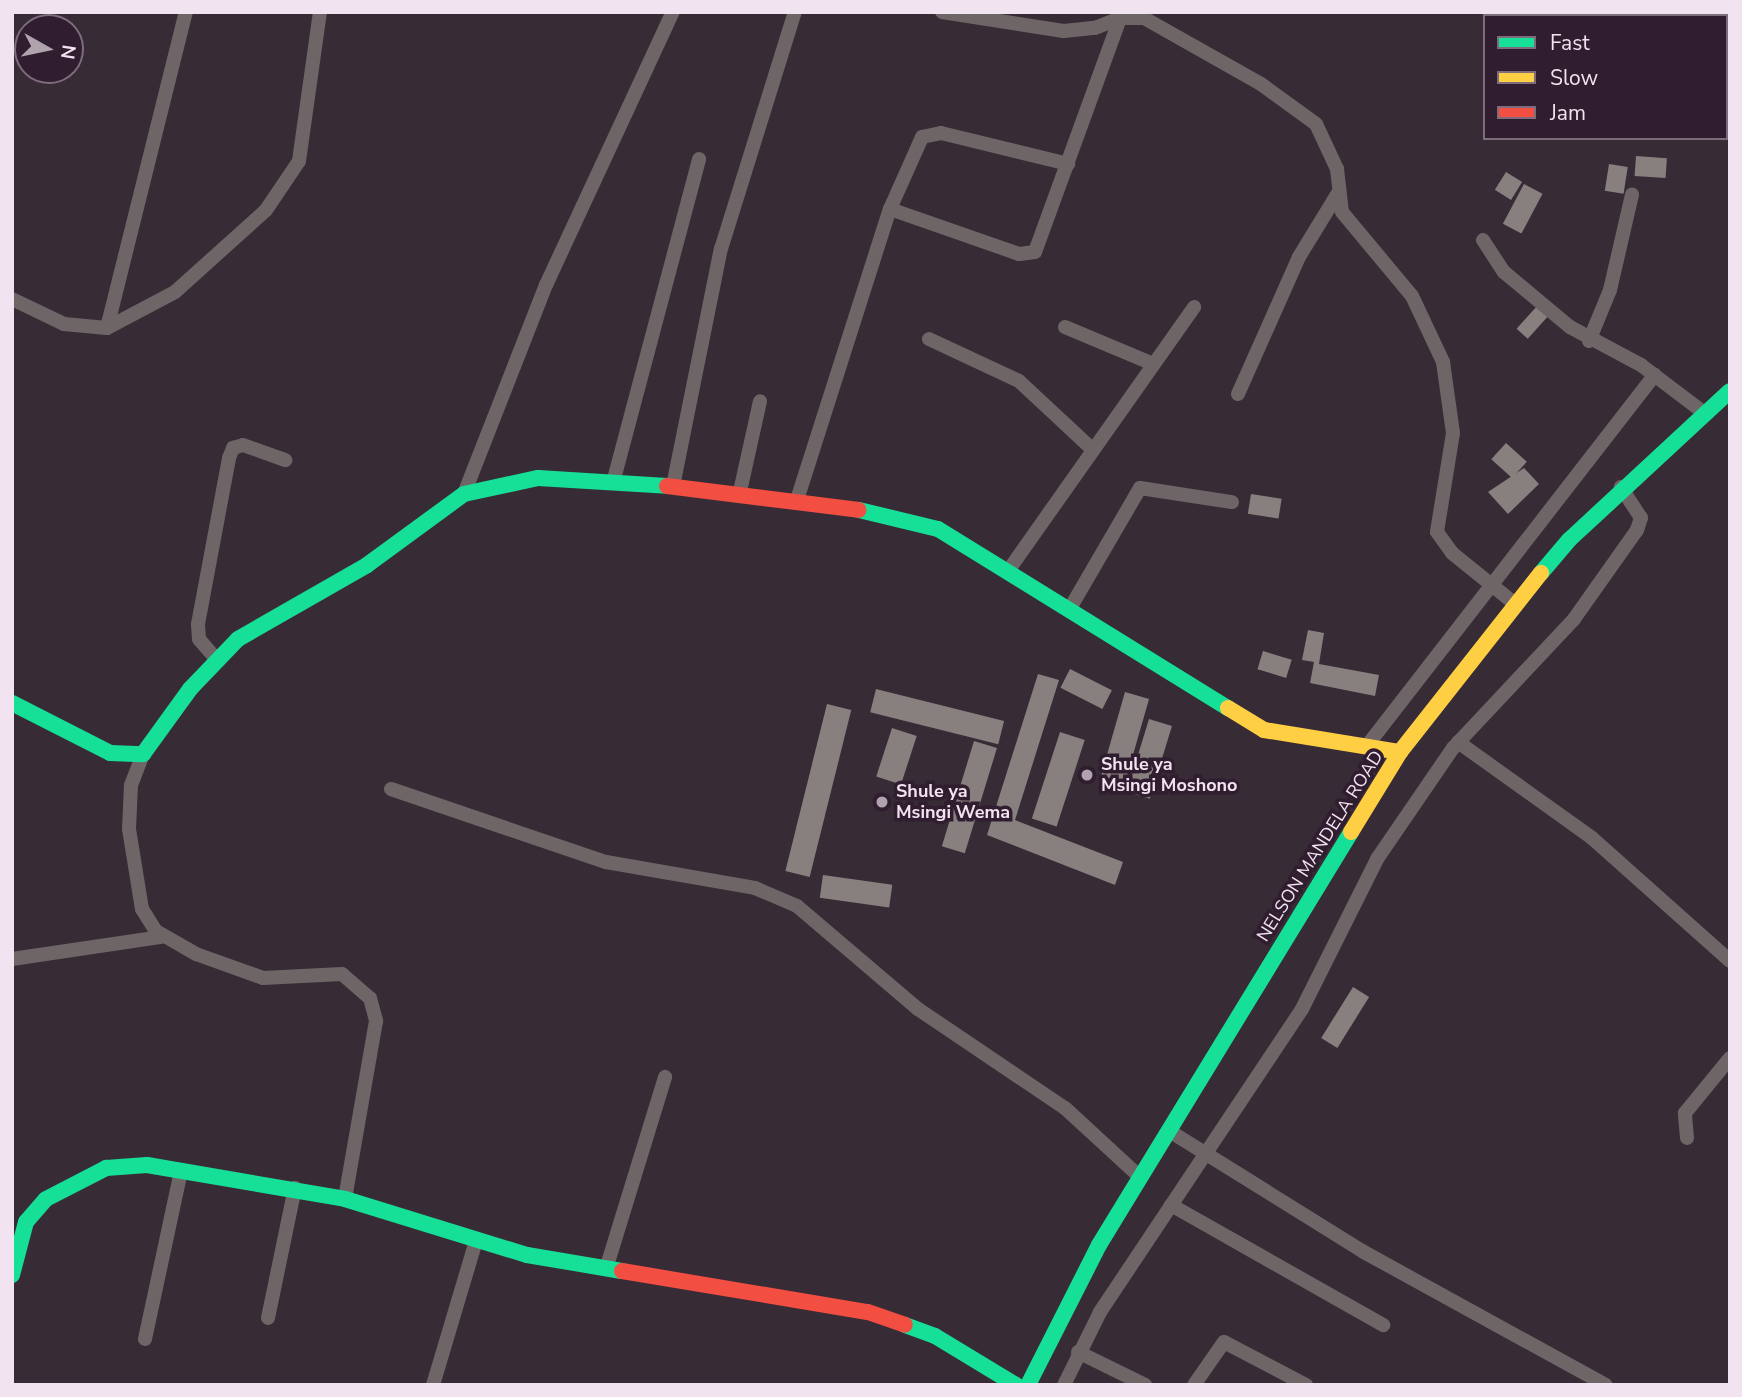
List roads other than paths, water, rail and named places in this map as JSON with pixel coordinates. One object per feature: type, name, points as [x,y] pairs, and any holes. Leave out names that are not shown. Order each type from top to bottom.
[{"type":"street","points":[[107,328],[186,12]]},
{"type":"street","points":[[12,299],[64,324],[107,328],[175,292],[266,210],[291,180],[299,161],[320,12]]},
{"type":"street","points":[[464,494],[546,285],[673,12]]},
{"type":"street","points":[[673,486],[721,249],[795,12]]},
{"type":"street","points":[[942,12],[1063,31],[1095,28],[1120,18],[1155,22],[1302,111],[1332,152],[1342,212],[1412,296],[1436,341],[1453,433],[1437,532],[1514,603]]},
{"type":"street","points":[[890,209],[1030,254],[1039,246],[1120,18]]},
{"type":"street","points":[[796,503],[890,209],[926,133],[1068,164]]},
{"type":"street","points":[[614,478],[699,159]]},
{"type":"street","points":[[1238,394],[1299,257],[1338,193]]},
{"type":"street","points":[[1589,341],[1610,290],[1632,195]]},
{"type":"street","points":[[1483,240],[1504,272],[1589,341],[1655,375],[1703,412]]},
{"type":"street","points":[[1008,571],[1194,307]]},
{"type":"street","points":[[1065,327],[1153,364]]},
{"type":"street","points":[[929,339],[1019,381],[1092,449]]},
{"type":"street","points":[[1366,747],[1490,583],[1655,375]]},
{"type":"street","name":"NELSON MANDELA ROAD","points":[[1028,1385],[1068,1301],[1140,1177],[1171,1132],[1400,752],[1514,603],[1621,487],[1730,391]]},
{"type":"street","points":[[739,496],[760,401]]},
{"type":"street","points":[[218,661],[198,639],[198,624],[229,458],[233,448],[243,444],[285,460]]},
{"type":"street","points":[[161,937],[142,909],[129,829],[131,785],[143,754],[190,689],[238,639],[367,565],[464,494],[538,478],[614,478],[873,512],[938,529],[1264,730],[1400,752]]},
{"type":"street","points":[[1064,1385],[1078,1352],[1171,1205],[1302,1009],[1377,859],[1458,742],[1574,619],[1637,530],[1639,513],[1621,487]]},
{"type":"street","points":[[1069,610],[1140,488],[1232,502]]},
{"type":"street","points":[[12,703],[110,753],[143,754]]},
{"type":"street","points":[[1458,742],[1586,833],[1730,961]]},
{"type":"street","points":[[391,789],[606,862],[755,888],[797,906],[918,1009],[1065,1108],[1140,1177]]},
{"type":"street","points":[[12,959],[161,937],[263,978],[342,974],[370,998],[376,1021],[345,1199]]},
{"type":"street","points":[[1687,1138],[1685,1113],[1730,1058]]},
{"type":"street","points":[[606,1269],[666,1077]]},
{"type":"street","points":[[1171,1132],[1205,1157],[1606,1385]]},
{"type":"street","points":[[12,1275],[26,1222],[46,1199],[106,1168],[181,1171],[295,1188],[345,1199],[476,1241],[606,1269],[868,1312],[935,1336],[1016,1385]]},
{"type":"street","points":[[145,1339],[181,1171]]},
{"type":"street","points":[[268,1318],[295,1188]]},
{"type":"street","points":[[1171,1205],[1383,1325]]},
{"type":"street","points":[[433,1385],[476,1241]]},
{"type":"street","points":[[1194,1385],[1224,1342],[1306,1385]]},
{"type":"street","points":[[1078,1352],[1145,1385]]},
{"type":"place","name":"Shule ya Msingi Moshono","points":[[1087,775]]},
{"type":"place","name":"Shule ya Msingi Wema","points":[[882,802]]}]
